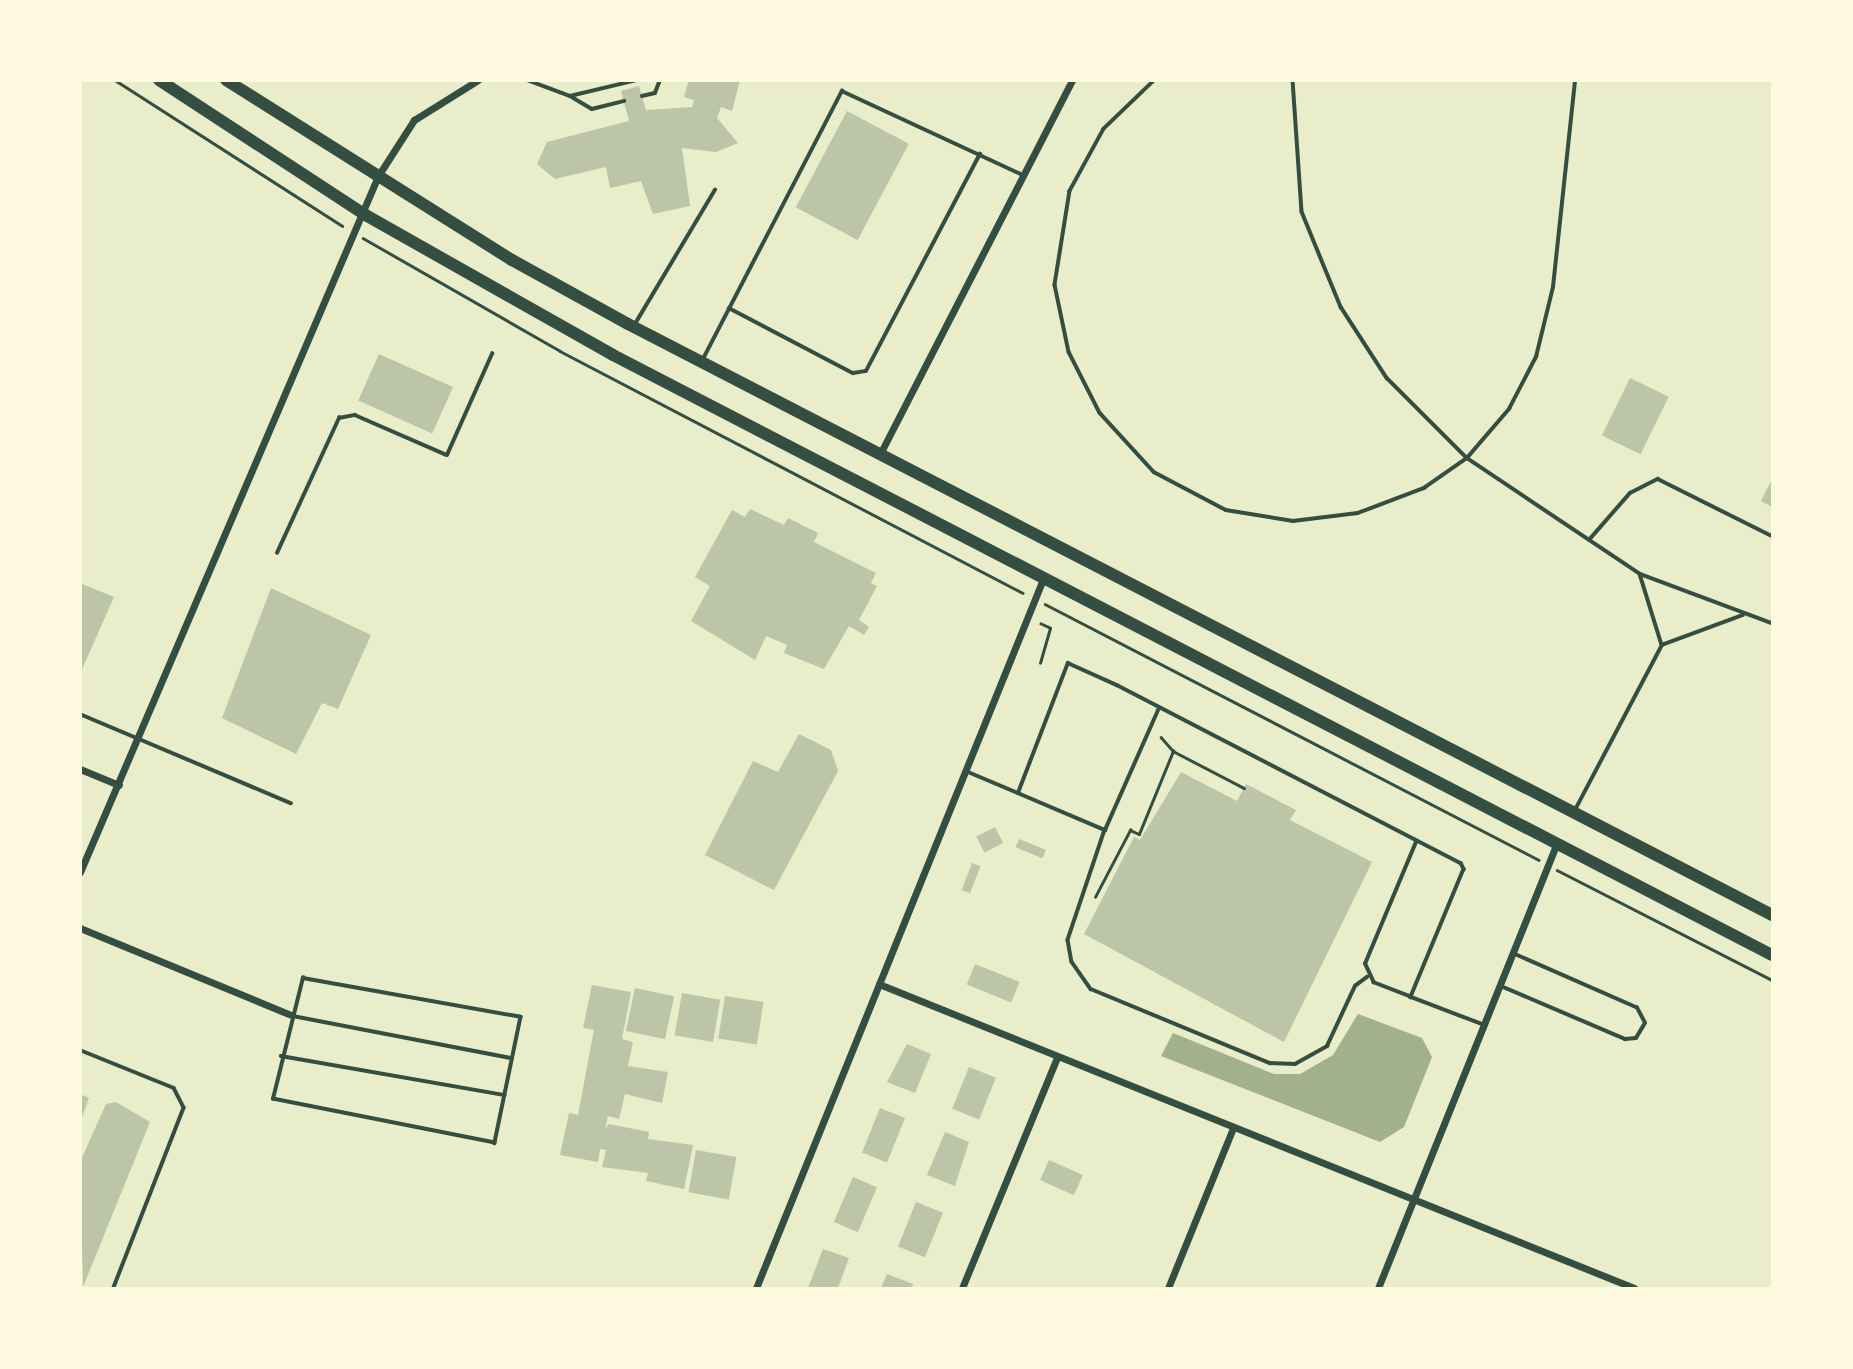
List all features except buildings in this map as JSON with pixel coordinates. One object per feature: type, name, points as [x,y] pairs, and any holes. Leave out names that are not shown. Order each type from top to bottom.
[{"type":"highway","points":[[159,80],[362,214],[613,355],[1773,956]]},
{"type":"highway","points":[[226,80],[512,260],[634,326],[1773,915]]},
{"type":"street","points":[[80,872],[378,176],[414,120],[478,80]]},
{"type":"street","points":[[881,452],[1072,80]]},
{"type":"street","points":[[756,1289],[1043,579]]},
{"type":"street","points":[[80,769],[119,785]]},
{"type":"street","points":[[1378,1289],[1482,1024],[1557,843]]},
{"type":"street","points":[[80,928],[291,1016]]},
{"type":"street","points":[[879,984],[1056,1060],[1634,1289]]},
{"type":"street","points":[[962,1289],[1056,1060]]},
{"type":"street","points":[[1168,1289],[1232,1130]]},
{"type":"lane","points":[[527,80],[570,96],[592,109],[624,100]]},
{"type":"lane","points":[[570,96],[637,80]]},
{"type":"lane","points":[[642,96],[655,93],[660,80]]},
{"type":"lane","points":[[1155,80],[1089,151],[1059,236],[1055,285],[1063,334],[1089,396],[1111,430],[1174,486],[1226,510],[1293,521],[1383,506],[1466,458],[1509,409],[1536,357],[1565,208],[1575,80]]},
{"type":"lane","points":[[1293,80],[1302,212],[1341,307],[1387,378],[1466,458],[1640,574],[1743,615],[1773,623]]},
{"type":"lane","points":[[702,361],[842,91],[1023,175]]},
{"type":"lane","points":[[729,308],[853,373],[866,371],[980,154]]},
{"type":"lane","points":[[634,326],[715,190]]},
{"type":"lane","points":[[277,553],[339,418],[355,415],[447,455],[492,354]]},
{"type":"lane","points":[[1588,540],[1630,494],[1658,479],[1773,537]]},
{"type":"lane","points":[[1640,574],[1662,645]]},
{"type":"lane","points":[[1574,812],[1662,645],[1743,615]]},
{"type":"lane","points":[[1018,793],[1068,663],[1158,708],[1464,869],[1411,997]]},
{"type":"lane","points":[[1158,708],[1105,830],[1078,908],[1070,951],[1091,989],[1270,1063],[1295,1064],[1327,1046],[1355,986],[1367,977]]},
{"type":"lane","points":[[80,714],[292,803]]},
{"type":"lane","points":[[966,771],[1105,830]]},
{"type":"lane","points":[[1367,977],[1365,964],[1416,842]]},
{"type":"lane","points":[[1499,985],[1625,1039],[1636,1038],[1646,1023],[1637,1008],[1512,954]]},
{"type":"lane","points":[[1367,977],[1482,1024]]},
{"type":"lane","points":[[303,978],[521,1017],[495,1143],[273,1099],[291,1016],[303,978]]},
{"type":"lane","points":[[291,1016],[513,1058]]},
{"type":"lane","points":[[80,1050],[174,1088],[184,1108],[114,1289]]},
{"type":"lane","points":[[281,1056],[505,1096]]},
{"type":"path","points":[[115,80],[327,218]]},
{"type":"path","points":[[379,247],[560,351],[1773,980]]},
{"type":"path","points":[[1040,663],[1050,628],[1041,624]]},
{"type":"path","points":[[1161,737],[1172,751],[1244,788]]},
{"type":"path","points":[[1078,908],[1087,913],[1130,830],[1139,834],[1172,751]]},
{"type":"shaded area","points":[[1358,1014],[1422,1038],[1432,1057],[1404,1127],[1380,1142],[1161,1056],[1173,1033],[1274,1074],[1300,1074],[1333,1055]]}]
